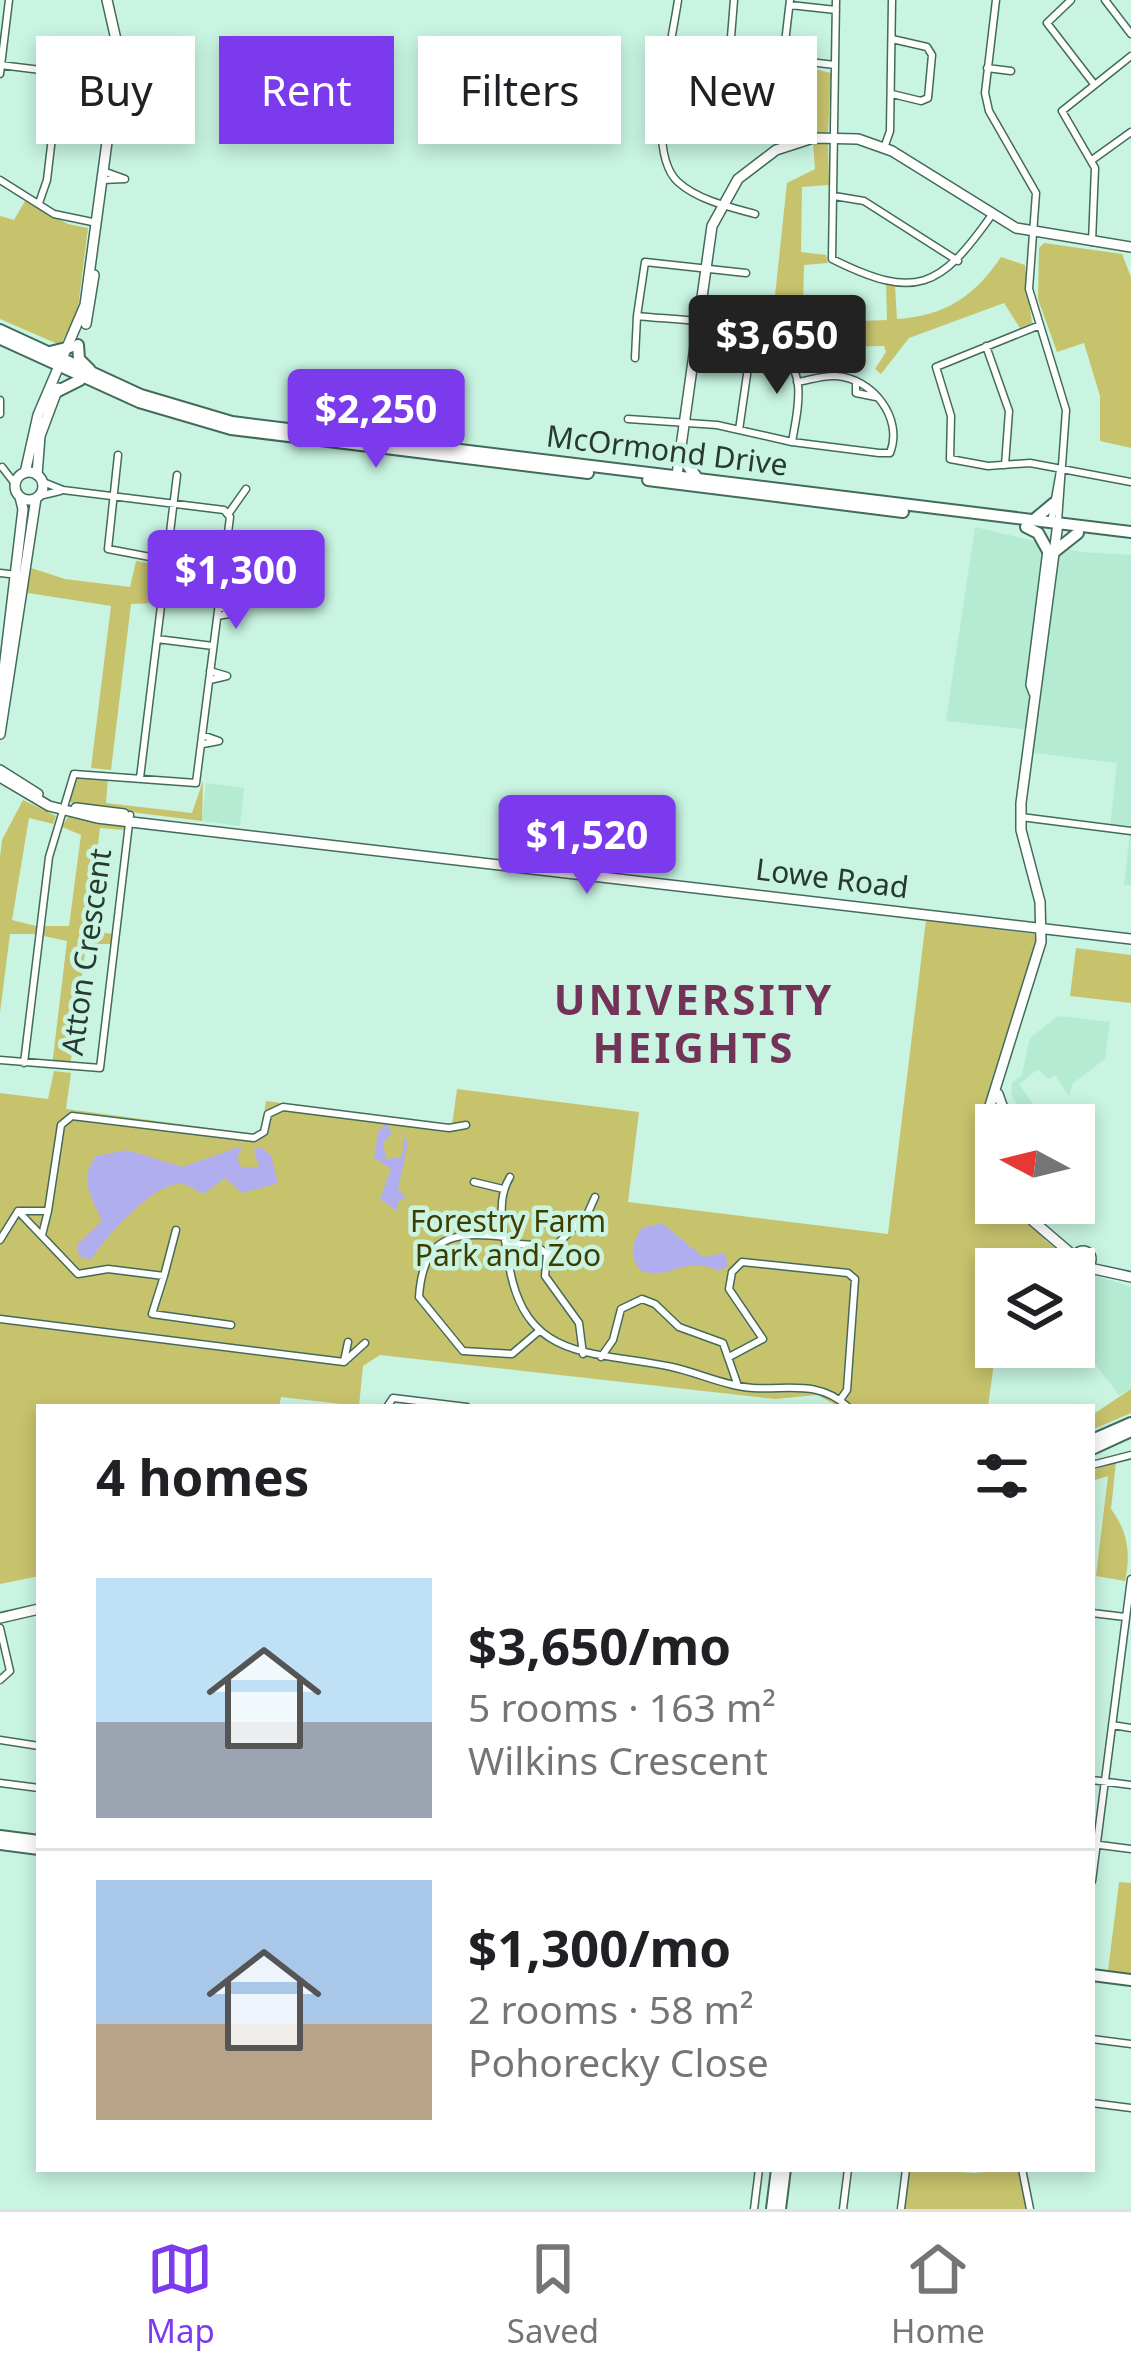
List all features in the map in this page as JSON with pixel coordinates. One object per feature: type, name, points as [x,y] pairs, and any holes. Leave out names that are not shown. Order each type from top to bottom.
[{"type":"main road","name":"McOrmond Drive","points":[[0,334],[175,416],[231,429],[1026,523]]},
{"type":"main road","points":[[74,346],[93,379],[70,381],[53,390],[43,355],[74,346]]},
{"type":"main road","name":"McOrmond Drive","points":[[93,379],[232,422],[1131,536]]},
{"type":"main road","points":[[658,474],[681,460],[697,478]]},
{"type":"main road","points":[[1057,503],[1078,529],[1051,551],[1026,523],[1042,517],[1057,503]]},
{"type":"main road","points":[[1095,1443],[1131,1427]]},
{"type":"main road","points":[[0,1840],[36,1845]]},
{"type":"main road","points":[[1095,1976],[1131,1980]]},
{"type":"main road","points":[[776,2209],[781,2172]]},
{"type":"street","points":[[0,74],[9,0]]},
{"type":"street","points":[[18,575],[20,478],[91,304],[118,48],[106,0]]},
{"type":"street","points":[[673,36],[677,0]]},
{"type":"street","points":[[730,36],[734,0]]},
{"type":"street","points":[[836,0],[834,262],[904,285],[937,277],[958,261],[992,216]]},
{"type":"street","points":[[884,148],[891,94],[892,0]]},
{"type":"street","points":[[994,0],[986,112],[1035,184],[1028,280],[1065,400],[1062,468],[1021,817],[1042,928],[1036,971],[996,1089],[996,1104]]},
{"type":"street","points":[[1071,0],[1047,22],[1094,84]]},
{"type":"street","points":[[1105,0],[1131,34]]},
{"type":"street","points":[[786,36],[790,3],[836,10]]},
{"type":"street","points":[[891,94],[928,98],[932,55],[927,47],[892,39]]},
{"type":"street","points":[[1092,242],[1098,189],[1092,160],[1061,111],[1131,56]]},
{"type":"street","points":[[817,63],[836,65]]},
{"type":"street","points":[[1,65],[50,71],[59,79],[47,180],[38,203]]},
{"type":"street","points":[[987,68],[1011,70]]},
{"type":"street","points":[[1092,160],[1131,131]]},
{"type":"street","points":[[679,480],[705,267],[721,204],[762,158],[797,142],[835,137],[884,148],[992,216],[1034,234],[1131,247]]},
{"type":"street","points":[[661,144],[663,160],[677,181],[721,204],[755,214]]},
{"type":"street","points":[[0,180],[65,218],[97,223]]},
{"type":"street","points":[[834,196],[864,201],[958,261]]},
{"type":"street","points":[[634,358],[646,262],[746,273]]},
{"type":"street","points":[[637,316],[753,333],[779,349],[797,382],[792,442]]},
{"type":"street","points":[[1040,325],[936,367],[951,416],[949,456],[955,461],[1062,468],[1131,482]]},
{"type":"street","points":[[739,431],[753,333]]},
{"type":"street","points":[[986,345],[1009,411],[1005,465]]},
{"type":"street","points":[[628,419],[686,422],[792,442],[890,453],[893,424],[866,387],[830,376],[797,382]]},
{"type":"street","points":[[866,387],[873,379]]},
{"type":"street","points":[[856,381],[856,393],[877,398]]},
{"type":"street","points":[[0,703],[18,575],[38,497],[40,436],[53,390]]},
{"type":"street","points":[[0,400],[0,414]]},
{"type":"street","points":[[118,455],[108,550],[166,560]]},
{"type":"street","points":[[1,466],[20,478],[40,479],[63,490],[229,513]]},
{"type":"street","points":[[140,778],[177,475]]},
{"type":"street","points":[[24,1063],[49,857],[77,771],[196,783],[229,513],[246,489]]},
{"type":"street","points":[[20,496],[63,490]]},
{"type":"street","points":[[0,573],[18,575]]},
{"type":"street","points":[[0,734],[8,632]]},
{"type":"street","points":[[157,639],[213,646]]},
{"type":"street","name":"Lowe Road","points":[[0,773],[63,808],[130,818],[1131,939]]},
{"type":"street","points":[[1021,817],[1131,831]]},
{"type":"street","name":"Atton Crescent","points":[[0,1060],[100,1068],[130,818]]},
{"type":"street","points":[[42,1235],[61,1125],[72,1116],[254,1138],[276,1107],[449,1128],[466,1124]]},
{"type":"street","points":[[510,1178],[502,1189],[505,1240],[518,1300],[539,1331],[601,1359],[678,1368],[737,1386],[822,1389],[845,1404]]},
{"type":"street","points":[[474,1182],[502,1189]]},
{"type":"street","points":[[583,1354],[579,1323],[545,1276],[547,1254],[587,1216],[595,1197]]},
{"type":"street","points":[[18,1211],[48,1211]]},
{"type":"street","points":[[18,1211],[78,1274],[108,1269],[164,1276]]},
{"type":"street","points":[[0,1240],[18,1211]]},
{"type":"street","points":[[1037,1224],[1074,1253],[1086,1251],[1088,1263],[1106,1273],[1131,1277]]},
{"type":"street","points":[[176,1230],[152,1314],[231,1325]]},
{"type":"street","points":[[539,1331],[512,1354],[464,1351],[419,1297],[423,1267],[445,1239],[463,1232],[535,1245],[547,1254]]},
{"type":"street","points":[[729,1358],[763,1339],[729,1289],[732,1272],[742,1262],[848,1273],[855,1279],[857,1304],[847,1390],[840,1400]]},
{"type":"street","points":[[601,1359],[620,1310],[642,1299],[686,1331],[723,1343],[737,1386]]},
{"type":"street","points":[[0,1319],[344,1362],[365,1343]]},
{"type":"street","points":[[344,1362],[348,1342]]},
{"type":"street","points":[[388,1404],[393,1398],[430,1404]]},
{"type":"street","points":[[1095,1464],[1131,1455]]},
{"type":"street","points":[[1095,1838],[1131,1579]]},
{"type":"street","points":[[0,1618],[36,1610]]},
{"type":"street","points":[[1095,1612],[1125,1617]]},
{"type":"street","points":[[0,1628],[10,1671],[0,1680]]},
{"type":"street","points":[[1119,1670],[1131,1671]]},
{"type":"street","points":[[1112,1725],[1131,1728]]},
{"type":"street","points":[[0,1740],[36,1746]]},
{"type":"street","points":[[1095,1780],[1131,1785]]},
{"type":"street","points":[[0,1783],[36,1788]]},
{"type":"street","points":[[1095,1844],[1131,1849]]},
{"type":"street","points":[[1095,2039],[1131,2044]]},
{"type":"street","points":[[1095,2103],[1131,2108]]},
{"type":"street","points":[[754,2209],[759,2172]]},
{"type":"street","points":[[843,2209],[848,2172]]},
{"type":"street","points":[[901,2209],[906,2172]]},
{"type":"street","points":[[1023,2172],[1030,2209]]},
{"type":"shaded area","points":[[975,527],[1081,552],[1131,555],[1131,885],[1124,885],[1130,831],[1110,829],[1117,763],[1027,752],[1029,730],[946,721]]},
{"type":"shaded area","points":[[206,783],[244,788],[240,826],[202,821]]},
{"type":"shaded area","points":[[1058,1016],[1110,1022],[1105,1059],[1073,1083],[1069,1097],[1055,1075],[1048,1079],[1038,1069],[1019,1084],[1033,1104],[1017,1104],[1012,1083],[1022,1075],[1030,1038]]},
{"type":"shaded area","points":[[386,1123],[392,1133],[383,1143],[386,1159],[402,1157],[404,1138],[397,1126],[408,1143],[398,1189],[406,1198],[399,1200],[397,1211],[380,1199],[391,1169],[374,1158],[378,1132]]},
{"type":"shaded area","points":[[242,1146],[237,1159],[241,1167],[259,1167],[254,1150],[261,1147],[271,1156],[278,1183],[242,1193],[225,1178],[204,1194],[182,1184],[167,1187],[129,1215],[91,1260],[79,1256],[77,1245],[102,1221],[87,1182],[96,1156],[127,1150],[182,1167]]},
{"type":"shaded area","points":[[662,1223],[703,1257],[725,1253],[728,1266],[719,1271],[696,1265],[661,1273],[641,1271],[633,1255],[636,1239],[642,1228]]},
{"type":"shaded area","points":[[1095,1275],[1131,1287],[1131,1389],[1119,1395],[1095,1364]]},
{"type":"green space","points":[[817,70],[831,73],[828,132],[817,133]]},
{"type":"green space","points":[[828,141],[829,185],[802,187],[801,252],[826,255],[828,263],[804,265],[803,309],[835,322],[887,320],[886,283],[895,286],[897,319],[930,314],[969,293],[1001,257],[1025,265],[1032,323],[1020,328],[1004,303],[909,338],[881,374],[875,369],[886,352],[884,346],[823,347],[778,312],[758,330],[749,326],[775,296],[787,183],[815,169],[813,144]]},
{"type":"green space","points":[[25,201],[68,224],[88,228],[77,316],[60,345],[0,319],[0,216],[14,220]]},
{"type":"green space","points":[[1044,243],[1122,254],[1131,277],[1131,448],[1100,441],[1100,396],[1084,343],[1057,352],[1038,299],[1039,248]]},
{"type":"green space","points":[[136,561],[160,565],[157,603],[131,604],[111,770],[91,768],[111,606],[22,592],[25,566],[65,579],[130,587]]},
{"type":"green space","points":[[78,777],[108,778],[106,803],[192,813],[203,781],[202,821],[74,805],[69,800]]},
{"type":"green space","points":[[23,800],[56,816],[53,824],[29,818],[12,920],[36,926],[36,934],[10,934],[0,1013],[0,857],[2,840]]},
{"type":"green space","points":[[68,817],[125,824],[124,830],[100,828],[88,929],[116,935],[115,944],[86,944],[70,1068],[52,1066],[67,941],[39,935],[40,926],[69,926],[81,835],[62,827]]},
{"type":"green space","name":"Forestry Farm Park and Zoo","points":[[926,920],[1034,934],[1037,939],[989,1104],[975,1104],[975,1224],[1033,1224],[1055,1248],[975,1248],[975,1368],[993,1368],[988,1404],[834,1404],[817,1395],[775,1399],[380,1355],[363,1366],[359,1404],[281,1397],[280,1404],[36,1404],[36,1577],[0,1584],[0,1093],[48,1099],[54,1071],[71,1073],[66,1109],[261,1135],[266,1101],[452,1125],[457,1089],[639,1112],[628,1202],[888,1234]]},
{"type":"green space","points":[[1076,948],[1131,955],[1131,1003],[1070,996]]},
{"type":"green space","points":[[1131,1389],[1131,1413],[1095,1429],[1095,1413]]},
{"type":"green space","points":[[1116,1462],[1111,1509],[1127,1544],[1125,1581],[1096,1576],[1108,1476],[1095,1480],[1095,1470]]},
{"type":"green space","points":[[1119,1882],[1131,1883],[1131,1974],[1108,1971]]},
{"type":"green space","points":[[906,2172],[1023,2172],[1030,2209],[901,2209]]},
{"type":"district","name":"UNIVERSITY HEIGHTS","points":[[694,1024]]}]
